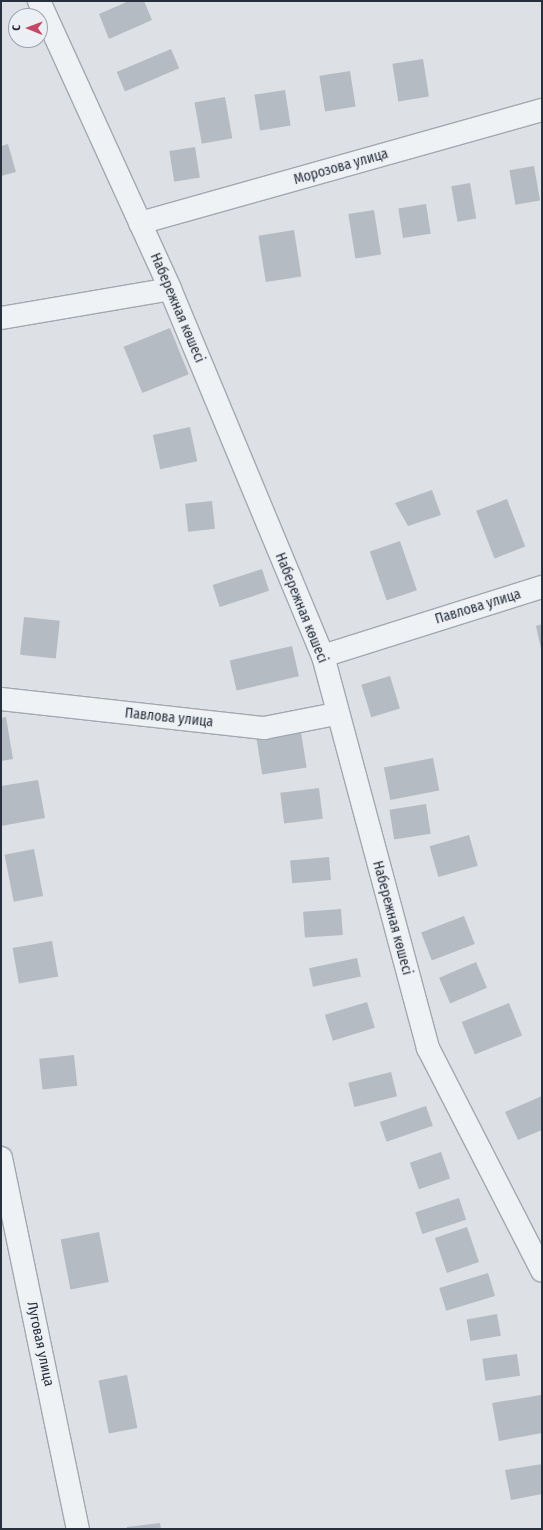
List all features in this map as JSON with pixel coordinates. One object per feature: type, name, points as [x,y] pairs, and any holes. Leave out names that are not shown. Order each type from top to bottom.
[{"type":"street","name":"Набережная көшесі","points":[[39,1],[170,289],[323,656],[336,714],[428,1048],[542,1271]]},
{"type":"street","name":"Морозова улица","points":[[140,223],[542,110]]},
{"type":"street","points":[[1,318],[170,289]]},
{"type":"street","name":"Павлова улица","points":[[323,656],[542,587]]},
{"type":"street","name":"Павлова улица","points":[[1,699],[264,728],[336,714]]},
{"type":"street","name":"Луговая улица","points":[[1,1158],[78,1529]]},
{"type":"building","points":[[129,1],[144,1],[152,20],[109,39],[99,14]]},
{"type":"building","points":[[171,49],[179,68],[125,91],[117,72]]},
{"type":"building","points":[[423,59],[429,97],[398,101],[392,64]]},
{"type":"building","points":[[350,71],[356,107],[325,111],[319,76]]},
{"type":"building","points":[[285,90],[291,126],[260,130],[254,95]]},
{"type":"building","points":[[225,97],[232,138],[202,144],[194,102]]},
{"type":"building","points":[[8,144],[16,172],[1,176],[1,146]]},
{"type":"building","points":[[195,147],[200,178],[174,182],[169,151]]},
{"type":"building","points":[[534,166],[540,200],[515,205],[509,170]]},
{"type":"building","points":[[470,183],[476,218],[458,222],[451,186]]},
{"type":"building","points":[[426,204],[431,234],[403,238],[398,208]]},
{"type":"building","points":[[374,210],[381,254],[355,259],[348,214]]},
{"type":"building","points":[[294,230],[301,276],[266,282],[258,236]]},
{"type":"building","points":[[170,328],[189,374],[142,393],[124,347]]},
{"type":"building","points":[[190,427],[197,461],[160,469],[153,435]]},
{"type":"building","points":[[432,490],[441,515],[408,526],[395,503]]},
{"type":"building","points":[[507,499],[525,547],[494,558],[476,511]]},
{"type":"building","points":[[212,501],[215,529],[188,532],[185,504]]},
{"type":"building","points":[[400,541],[417,590],[387,601],[370,551]]},
{"type":"building","points":[[262,569],[269,591],[220,607],[213,585]]},
{"type":"building","points":[[24,617],[60,621],[56,659],[20,655]]},
{"type":"building","points":[[542,624],[542,649],[541,649],[536,626]]},
{"type":"building","points":[[292,646],[299,676],[237,691],[230,660]]},
{"type":"building","points":[[390,676],[400,709],[371,717],[361,685]]},
{"type":"building","points":[[6,717],[13,759],[1,761],[1,718]]},
{"type":"building","points":[[301,732],[307,768],[262,775],[257,739]]},
{"type":"building","points":[[433,758],[439,790],[390,800],[384,768]]},
{"type":"building","points":[[38,780],[45,818],[1,826],[1,786]]},
{"type":"building","points":[[319,788],[323,819],[284,824],[280,793]]},
{"type":"building","points":[[426,804],[431,834],[394,839],[389,810]]},
{"type":"building","points":[[469,835],[478,866],[438,877],[430,846]]},
{"type":"building","points":[[34,849],[43,896],[14,902],[5,855]]},
{"type":"building","points":[[329,857],[331,880],[292,883],[290,860]]},
{"type":"building","points":[[341,909],[343,935],[305,938],[303,912]]},
{"type":"building","points":[[464,916],[475,944],[432,960],[421,932]]},
{"type":"building","points":[[52,941],[58,976],[19,983],[13,948]]},
{"type":"building","points":[[357,958],[361,977],[313,987],[309,968]]},
{"type":"building","points":[[476,962],[487,988],[450,1003],[439,978]]},
{"type":"building","points":[[367,1002],[375,1028],[333,1041],[325,1015]]},
{"type":"building","points":[[509,1003],[522,1035],[475,1055],[462,1022]]},
{"type":"building","points":[[74,1055],[77,1086],[42,1089],[39,1059]]},
{"type":"building","points":[[391,1072],[397,1096],[354,1107],[348,1083]]},
{"type":"building","points":[[542,1096],[542,1130],[518,1140],[505,1112]]},
{"type":"building","points":[[426,1106],[433,1126],[387,1142],[380,1122]]},
{"type":"building","points":[[441,1152],[450,1178],[419,1189],[410,1163]]},
{"type":"building","points":[[459,1198],[466,1220],[422,1234],[415,1212]]},
{"type":"building","points":[[467,1227],[479,1262],[447,1273],[435,1238]]},
{"type":"building","points":[[99,1232],[109,1282],[70,1290],[61,1239]]},
{"type":"building","points":[[488,1273],[495,1296],[446,1311],[439,1288]]},
{"type":"building","points":[[497,1314],[501,1336],[470,1341],[466,1319]]},
{"type":"building","points":[[517,1354],[520,1376],[485,1381],[482,1359]]},
{"type":"building","points":[[127,1375],[137,1428],[109,1434],[99,1381]]},
{"type":"building","points":[[541,1395],[542,1433],[499,1441],[492,1403]]},
{"type":"building","points":[[542,1464],[542,1494],[511,1500],[505,1470]]},
{"type":"building","points":[[160,1523],[161,1529],[127,1529],[127,1527]]}]
